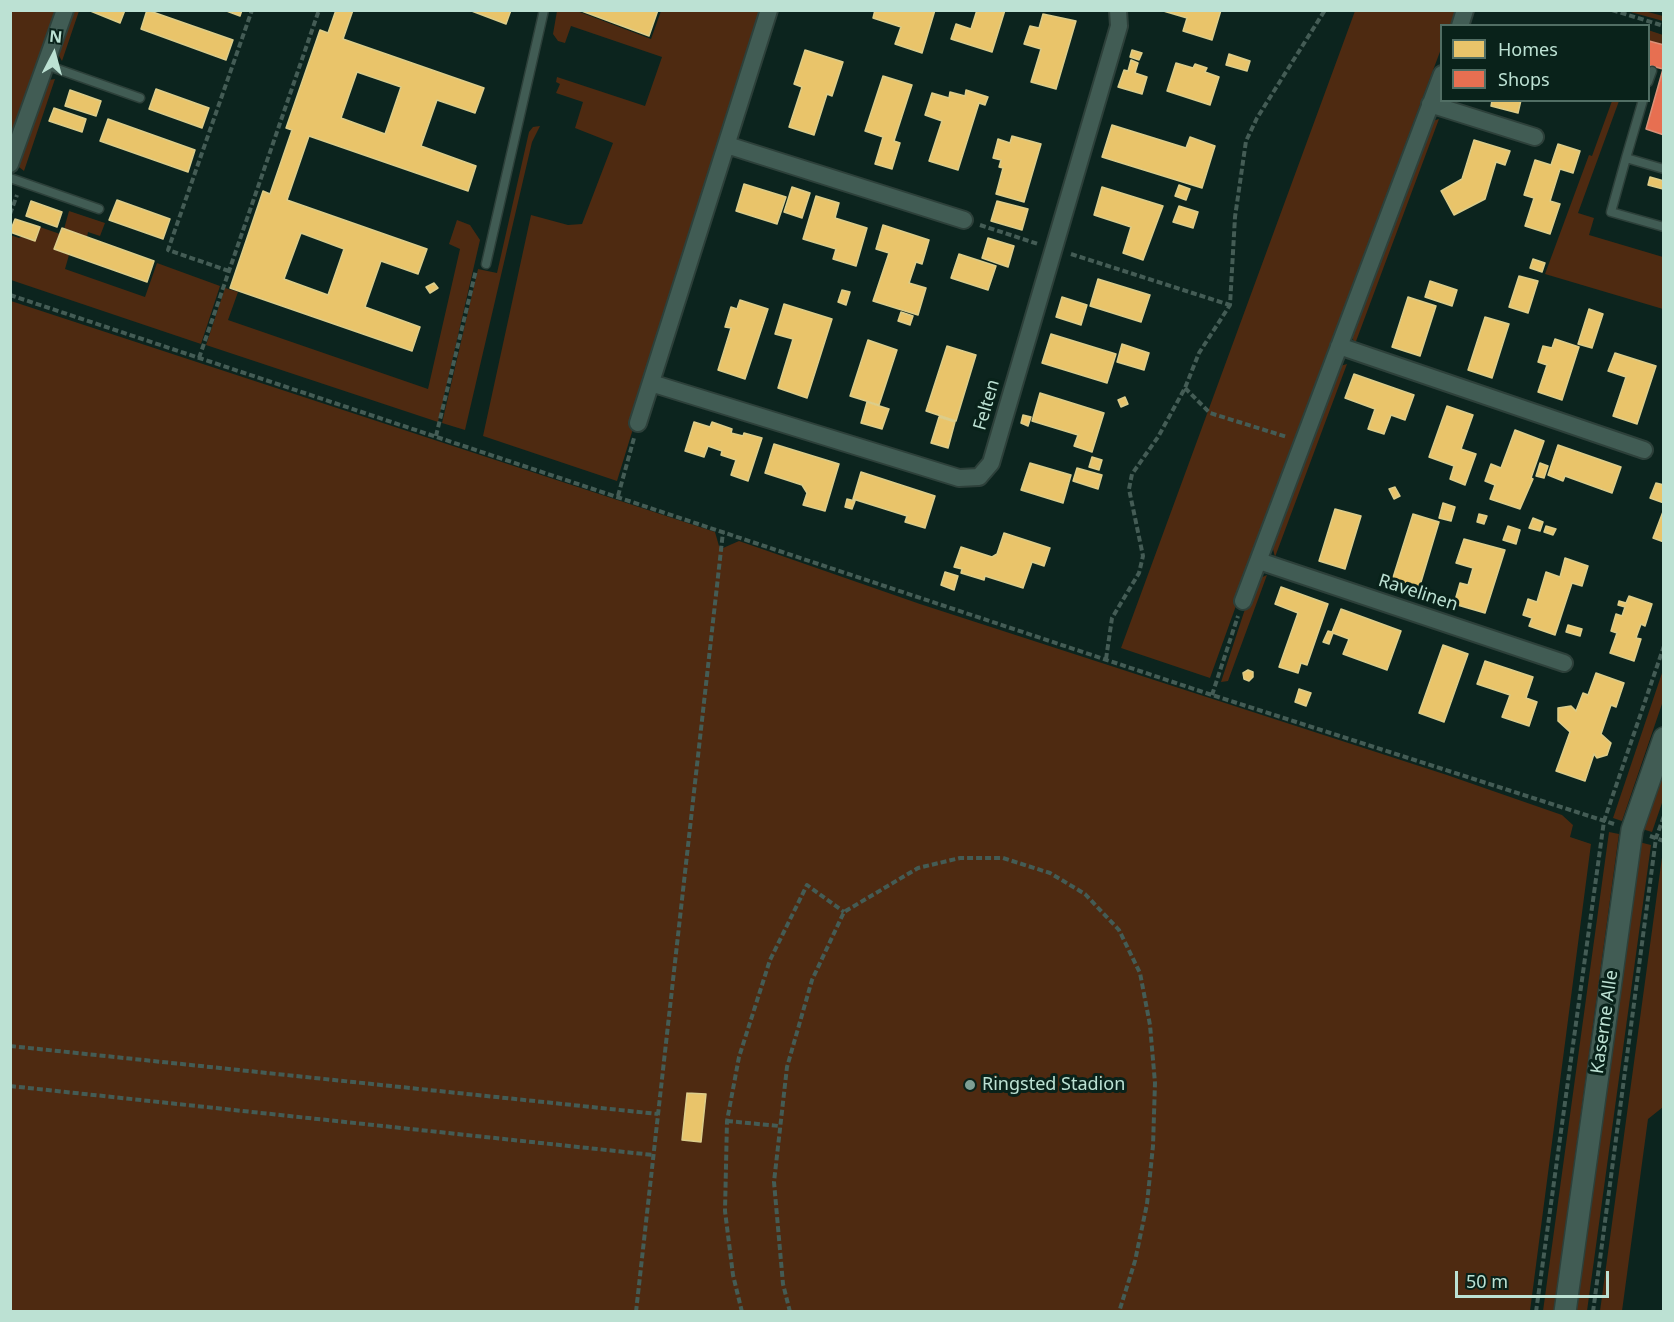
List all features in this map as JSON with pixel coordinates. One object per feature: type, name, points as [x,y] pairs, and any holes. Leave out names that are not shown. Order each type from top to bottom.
[{"type":"street","points":[[10,164],[65,10]]},
{"type":"street","points":[[639,423],[769,10]]},
{"type":"street","name":"Felten","points":[[651,383],[959,478],[979,477],[991,463],[1119,26],[1118,10]]},
{"type":"street","points":[[1243,601],[1440,79]]},
{"type":"street","points":[[1430,104],[1535,137]]},
{"type":"street","points":[[727,146],[964,220]]},
{"type":"street","points":[[1339,346],[1644,450]]},
{"type":"street","name":"Ravelinen","points":[[1258,561],[1564,663]]},
{"type":"street","name":"Kaserne Alle","points":[[1564,1311],[1632,830],[1664,738]]},
{"type":"lane","points":[[486,264],[544,10]]},
{"type":"lane","points":[[46,65],[140,98]]},
{"type":"lane","points":[[1650,76],[1652,71]]},
{"type":"lane","points":[[1642,102],[1611,212],[1664,227]]},
{"type":"lane","points":[[1626,158],[1664,169]]},
{"type":"lane","points":[[10,178],[99,209]]},
{"type":"path","points":[[229,271],[168,250],[252,10]]},
{"type":"path","points":[[199,358],[319,10]]},
{"type":"path","points":[[1106,659],[1112,618],[1139,573],[1143,556],[1129,489],[1132,474],[1158,437],[1185,388],[1199,352],[1230,305],[1235,217],[1246,141],[1257,118],[1325,10]]},
{"type":"path","points":[[1612,10],[1648,24]]},
{"type":"path","points":[[436,436],[477,266],[486,264]]},
{"type":"path","points":[[1172,287],[1230,305]]},
{"type":"path","points":[[10,295],[1212,695],[1664,841]]},
{"type":"path","points":[[1185,388],[1210,413],[1303,442]]},
{"type":"path","points":[[618,496],[639,423]]},
{"type":"path","points":[[636,1311],[723,532]]},
{"type":"path","points":[[1212,695],[1243,601]]},
{"type":"path","points":[[1536,1311],[1604,821],[1664,646]]},
{"type":"path","points":[[1593,1311],[1656,838],[1664,816]]},
{"type":"path","points":[[790,1311],[783,1284],[774,1182],[778,1126],[787,1067],[812,980],[844,912],[918,867],[960,858],[1003,858],[1050,873],[1085,894],[1119,930],[1140,973],[1150,1025],[1155,1083],[1153,1146],[1147,1204],[1135,1261],[1119,1311]]},
{"type":"path","points":[[742,1311],[733,1275],[725,1211],[728,1121],[739,1057],[770,960],[807,885],[844,912]]},
{"type":"path","points":[[10,1046],[658,1114]]},
{"type":"path","points":[[10,1086],[653,1155]]},
{"type":"path","points":[[728,1121],[778,1126]]},
{"type":"shaded area","points":[[11,11],[56,11],[11,140]]},
{"type":"shaded area","points":[[74,11],[79,11],[62,61],[58,54]]},
{"type":"shaded area","points":[[557,11],[577,11],[651,39],[661,11],[761,11],[617,481],[483,436],[531,215],[568,225],[582,224],[613,143],[575,128],[583,102],[556,93],[560,84],[556,82],[557,77],[645,106],[662,57],[571,26],[565,43],[558,41],[553,34]]},
{"type":"shaded area","points":[[1355,11],[1456,11],[1451,24],[1440,24],[1440,52],[1234,601],[1237,603],[1210,678],[1121,648]]},
{"type":"shaded area","points":[[1627,11],[1644,11],[1663,16],[1663,21]]},
{"type":"shaded area","points":[[1650,31],[1663,35],[1663,45],[1650,42]]},
{"type":"shaded area","points":[[55,79],[24,171],[19,167],[49,80]]},
{"type":"shaded area","points":[[1612,102],[1619,102],[1578,213],[1594,218],[1589,235],[1663,257],[1663,309],[1545,274],[1589,155],[1592,156]]},
{"type":"shaded area","points":[[1439,119],[1355,344],[1351,335],[1432,121]]},
{"type":"shaded area","points":[[540,126],[532,142],[465,430],[442,423],[478,269],[497,273],[529,132],[533,127]]},
{"type":"shaded area","points":[[69,211],[105,223],[100,236],[88,232],[87,237],[64,229]]},
{"type":"shaded area","points":[[457,220],[470,225],[480,240],[438,422],[206,345],[225,288],[238,292],[228,320],[428,389],[460,249],[449,244]]},
{"type":"shaded area","points":[[40,227],[60,234],[54,249],[69,255],[65,269],[145,297],[157,263],[220,286],[201,344],[11,280],[10,235],[19,238]]},
{"type":"shaded area","points":[[11,301],[715,532],[719,546],[723,548],[739,541],[920,604],[1447,775],[1562,815],[1573,825],[1570,837],[1591,844],[1530,1311],[11,1311]]},
{"type":"shaded area","points":[[1347,364],[1275,557],[1272,545],[1340,366]]},
{"type":"shaded area","points":[[1267,575],[1228,681],[1221,682],[1246,606],[1250,606],[1260,578]]},
{"type":"shaded area","points":[[1663,670],[1663,701],[1622,821],[1613,818]]},
{"type":"shaded area","points":[[1663,767],[1663,800],[1652,832],[1642,829]]},
{"type":"shaded area","points":[[1609,832],[1619,834],[1554,1311],[1543,1311]]},
{"type":"shaded area","points":[[1639,842],[1651,845],[1587,1311],[1576,1312]]},
{"type":"shaded area","points":[[1663,850],[1663,1107],[1648,1119],[1622,1311],[1600,1311]]},
{"type":"building: Homes","points":[[88,10],[125,10],[120,23]]},
{"type":"building: Homes","points":[[147,10],[233,40],[226,60],[141,29]]},
{"type":"building: Homes","points":[[224,10],[242,10],[240,16]]},
{"type":"building: Homes","points":[[336,10],[353,10],[343,39],[484,88],[475,113],[437,100],[421,146],[476,166],[468,191],[309,136],[287,200],[427,249],[418,274],[381,261],[365,307],[420,327],[412,351],[230,288],[263,191],[270,194],[292,130],[286,128],[320,30],[328,33]],"holes":[[[357,72],[401,87],[385,134],[341,118]],[[301,233],[344,249],[328,295],[284,279]]]},
{"type":"building: Homes","points":[[469,10],[511,10],[506,24]]},
{"type":"building: Homes","points":[[579,10],[658,10],[649,36]]},
{"type":"building: Homes","points":[[875,10],[935,10],[922,53],[895,44],[901,27],[873,18]]},
{"type":"building: Homes","points":[[977,10],[1005,10],[992,52],[951,39],[956,24],[971,29]]},
{"type":"building: Homes","points":[[1160,10],[1221,10],[1212,40],[1183,31],[1187,18]]},
{"type":"building: Homes","points":[[1043,14],[1076,21],[1056,89],[1031,82],[1041,49],[1024,44],[1030,26],[1039,28]]},
{"type":"building: Homes","points":[[805,50],[843,62],[832,96],[827,94],[814,135],[789,127],[802,87],[794,84]]},
{"type":"building: Homes","points":[[1132,50],[1142,53],[1139,60],[1130,57]]},
{"type":"building: Homes","points":[[1229,54],[1250,61],[1247,71],[1226,65]]},
{"type":"building: Homes","points":[[1131,60],[1138,63],[1135,73],[1147,77],[1142,94],[1118,87],[1124,70],[1128,71]]},
{"type":"building: Homes","points":[[1176,63],[1193,68],[1195,64],[1207,68],[1205,72],[1219,77],[1210,105],[1167,91]]},
{"type":"building: Homes","points":[[883,76],[912,85],[894,141],[900,143],[892,169],[875,164],[883,137],[865,131]]},
{"type":"building: Homes","points":[[156,89],[209,108],[202,128],[149,109]]},
{"type":"building: Homes","points":[[70,90],[101,101],[96,116],[65,106]]},
{"type":"building: Homes","points":[[966,90],[988,97],[985,105],[979,103],[958,170],[929,161],[942,121],[925,115],[932,93],[949,98],[950,92],[965,96]]},
{"type":"building: Homes","points":[[1492,102],[1521,102],[1518,113],[1491,106]]},
{"type":"building: Homes","points":[[54,108],[86,119],[82,132],[49,121]]},
{"type":"building: Homes","points":[[108,119],[195,150],[188,172],[100,141]]},
{"type":"building: Homes","points":[[1112,125],[1186,148],[1190,137],[1215,146],[1202,188],[1102,157]]},
{"type":"building: Homes","points":[[1012,136],[1041,144],[1024,202],[996,194],[1003,168],[999,167],[1001,160],[993,158],[998,139],[1010,143]]},
{"type":"building: Homes","points":[[1474,140],[1510,151],[1505,165],[1496,162],[1485,199],[1454,215],[1441,191],[1462,179]]},
{"type":"building: Homes","points":[[1558,144],[1580,151],[1573,173],[1560,169],[1550,201],[1560,204],[1550,234],[1525,226],[1534,198],[1524,195],[1535,160],[1551,165]]},
{"type":"building: Homes","points":[[1650,177],[1664,181],[1663,189],[1648,185]]},
{"type":"building: Homes","points":[[744,184],[786,197],[777,224],[736,211]]},
{"type":"building: Homes","points":[[1179,185],[1190,189],[1186,200],[1175,196]]},
{"type":"building: Homes","points":[[792,187],[810,193],[802,218],[784,212]]},
{"type":"building: Homes","points":[[1102,187],[1163,206],[1143,260],[1123,253],[1131,227],[1094,215]]},
{"type":"building: Homes","points":[[816,196],[839,203],[835,218],[867,228],[856,266],[833,259],[836,249],[803,239]]},
{"type":"building: Homes","points":[[117,200],[170,219],[163,239],[109,220]]},
{"type":"building: Homes","points":[[31,201],[62,212],[57,227],[26,216]]},
{"type":"building: Homes","points":[[997,201],[1028,209],[1022,230],[991,221]]},
{"type":"building: Homes","points":[[1179,206],[1198,212],[1193,228],[1173,222]]},
{"type":"building: Homes","points":[[15,219],[40,227],[35,241],[10,232]]},
{"type":"building: Homes","points":[[883,225],[929,240],[922,264],[916,262],[909,283],[926,288],[918,315],[873,301],[889,253],[876,249]]},
{"type":"building: Homes","points":[[62,228],[154,261],[147,282],[54,249]]},
{"type":"building: Homes","points":[[988,238],[1014,246],[1008,267],[982,258]]},
{"type":"building: Homes","points":[[959,254],[996,266],[988,290],[951,278]]},
{"type":"building: Homes","points":[[1533,259],[1545,263],[1542,272],[1530,268]]},
{"type":"building: Homes","points":[[1519,276],[1538,281],[1528,313],[1509,307]]},
{"type":"building: Homes","points":[[1098,279],[1150,295],[1141,322],[1090,306]]},
{"type":"building: Homes","points":[[1430,281],[1457,290],[1452,306],[1425,297]]},
{"type":"building: Homes","points":[[434,283],[438,288],[430,293],[426,287]]},
{"type":"building: Homes","points":[[842,290],[850,292],[846,305],[838,302]]},
{"type":"building: Homes","points":[[1062,297],[1087,305],[1081,325],[1056,317]]},
{"type":"building: Homes","points":[[1408,297],[1436,306],[1420,356],[1392,347]]},
{"type":"building: Homes","points":[[740,300],[768,309],[745,379],[718,370],[731,328],[725,327],[731,307],[737,309]]},
{"type":"building: Homes","points":[[784,304],[832,319],[807,398],[778,388],[793,339],[775,334]]},
{"type":"building: Homes","points":[[1589,309],[1603,314],[1592,348],[1578,344]]},
{"type":"building: Homes","points":[[901,312],[913,316],[910,325],[898,321]]},
{"type":"building: Homes","points":[[1485,317],[1509,324],[1492,378],[1468,370]]},
{"type":"building: Homes","points":[[1051,334],[1116,354],[1107,383],[1042,363]]},
{"type":"building: Homes","points":[[1555,339],[1579,347],[1562,400],[1538,392],[1547,365],[1538,362],[1543,346],[1552,348]]},
{"type":"building: Homes","points":[[868,340],[897,350],[879,405],[850,396]]},
{"type":"building: Homes","points":[[1122,344],[1149,353],[1144,370],[1117,362]]},
{"type":"building: Homes","points":[[947,346],[976,355],[956,421],[926,411]]},
{"type":"building: Homes","points":[[1615,353],[1656,366],[1637,424],[1613,416],[1626,377],[1608,371]]},
{"type":"building: Homes","points":[[1354,374],[1414,395],[1405,420],[1391,415],[1384,434],[1368,429],[1375,409],[1345,398]]},
{"type":"building: Homes","points":[[1040,393],[1104,413],[1092,452],[1074,446],[1078,435],[1032,421]]},
{"type":"building: Homes","points":[[1125,397],[1128,404],[1121,407],[1118,400]]},
{"type":"building: Homes","points":[[867,402],[889,409],[882,429],[861,423]]},
{"type":"building: Homes","points":[[1447,406],[1473,415],[1461,449],[1476,454],[1465,485],[1450,479],[1454,466],[1429,457]]},
{"type":"building: Homes","points":[[1023,415],[1031,417],[1028,426],[1021,423]]},
{"type":"building: Homes","points":[[939,417],[955,422],[948,448],[931,443]]},
{"type":"building: Homes","points":[[694,422],[710,427],[712,422],[732,429],[731,433],[743,436],[744,433],[762,438],[748,481],[731,475],[736,460],[721,455],[722,451],[708,446],[704,457],[685,451]]},
{"type":"building: Homes","points":[[1515,430],[1544,441],[1531,478],[1533,479],[1520,509],[1490,499],[1495,485],[1485,481],[1491,464],[1501,468]]},
{"type":"building: Homes","points":[[774,444],[839,464],[825,511],[803,505],[807,493],[802,485],[765,473]]},
{"type":"building: Homes","points":[[1558,445],[1621,467],[1612,493],[1565,476],[1563,481],[1548,475]]},
{"type":"building: Homes","points":[[1092,457],[1102,460],[1099,470],[1089,467]]},
{"type":"building: Homes","points":[[1030,463],[1071,475],[1063,503],[1021,490]]},
{"type":"building: Homes","points":[[1540,463],[1548,466],[1544,478],[1536,476]]},
{"type":"building: Homes","points":[[1077,468],[1102,475],[1098,489],[1073,481]]},
{"type":"building: Homes","points":[[861,472],[935,496],[925,528],[905,522],[907,516],[853,499]]},
{"type":"building: Homes","points":[[1656,483],[1664,485],[1664,503],[1650,498]]},
{"type":"building: Homes","points":[[1395,487],[1400,496],[1394,499],[1389,489]]},
{"type":"building: Homes","points":[[847,499],[855,501],[852,509],[845,507]]},
{"type":"building: Homes","points":[[1443,503],[1455,507],[1451,521],[1439,518]]},
{"type":"building: Homes","points":[[1335,509],[1361,516],[1345,569],[1319,561]]},
{"type":"building: Homes","points":[[1664,509],[1664,542],[1653,538]]},
{"type":"building: Homes","points":[[1413,514],[1439,522],[1418,592],[1391,584]]},
{"type":"building: Homes","points":[[1479,514],[1487,516],[1484,524],[1477,522]]},
{"type":"building: Homes","points":[[1533,518],[1543,522],[1540,531],[1529,528]]},
{"type":"building: Homes","points":[[1508,526],[1520,530],[1516,544],[1503,540]]},
{"type":"building: Homes","points":[[1546,526],[1556,529],[1553,535],[1544,532]]},
{"type":"building: Homes","points":[[1004,533],[1050,548],[1044,566],[1032,562],[1023,588],[985,576],[984,580],[961,573],[962,569],[954,567],[961,547],[992,557],[997,554]]},
{"type":"building: Homes","points":[[1464,539],[1505,550],[1485,613],[1454,604],[1460,583],[1468,585],[1473,568],[1456,563]]},
{"type":"building: Homes","points":[[1565,558],[1588,566],[1582,586],[1572,583],[1555,635],[1529,626],[1532,618],[1523,615],[1528,599],[1537,602],[1546,572],[1560,577]]},
{"type":"building: Homes","points":[[945,572],[958,576],[954,590],[941,585]]},
{"type":"building: Homes","points":[[1281,587],[1328,604],[1307,665],[1301,663],[1298,673],[1279,667],[1298,613],[1275,604]]},
{"type":"building: Homes","points":[[1629,596],[1652,604],[1645,626],[1641,624],[1636,638],[1641,639],[1634,661],[1610,653],[1617,633],[1611,631],[1616,614],[1622,616],[1625,607],[1618,605],[1619,601],[1626,603]]},
{"type":"building: Homes","points":[[1341,609],[1401,631],[1387,670],[1343,654],[1349,639],[1333,633],[1329,644],[1323,642],[1328,631],[1332,632]]},
{"type":"building: Homes","points":[[1568,625],[1582,629],[1580,636],[1566,632]]},
{"type":"building: Homes","points":[[1443,645],[1468,654],[1444,722],[1419,713]]},
{"type":"building: Homes","points":[[1485,661],[1533,677],[1526,698],[1537,702],[1529,726],[1502,717],[1510,695],[1477,684]]},
{"type":"building: Homes","points":[[1248,670],[1253,672],[1253,677],[1249,681],[1244,679],[1243,673]]},
{"type":"building: Homes","points":[[1596,673],[1624,683],[1616,707],[1611,705],[1601,734],[1611,743],[1607,755],[1597,758],[1594,754],[1585,781],[1556,771],[1570,732],[1558,721],[1558,708],[1571,706],[1576,711],[1583,693],[1588,695]]},
{"type":"building: Homes","points":[[1299,689],[1311,693],[1306,706],[1295,702]]},
{"type":"building: Homes","points":[[687,1093],[706,1094],[701,1142],[682,1140]]},
{"type":"building: Shops","points":[[1650,41],[1664,45],[1664,135],[1646,129],[1663,69],[1650,66]]},
{"type":"place","name":"Ringsted Stadion","points":[[970,1085]]}]
